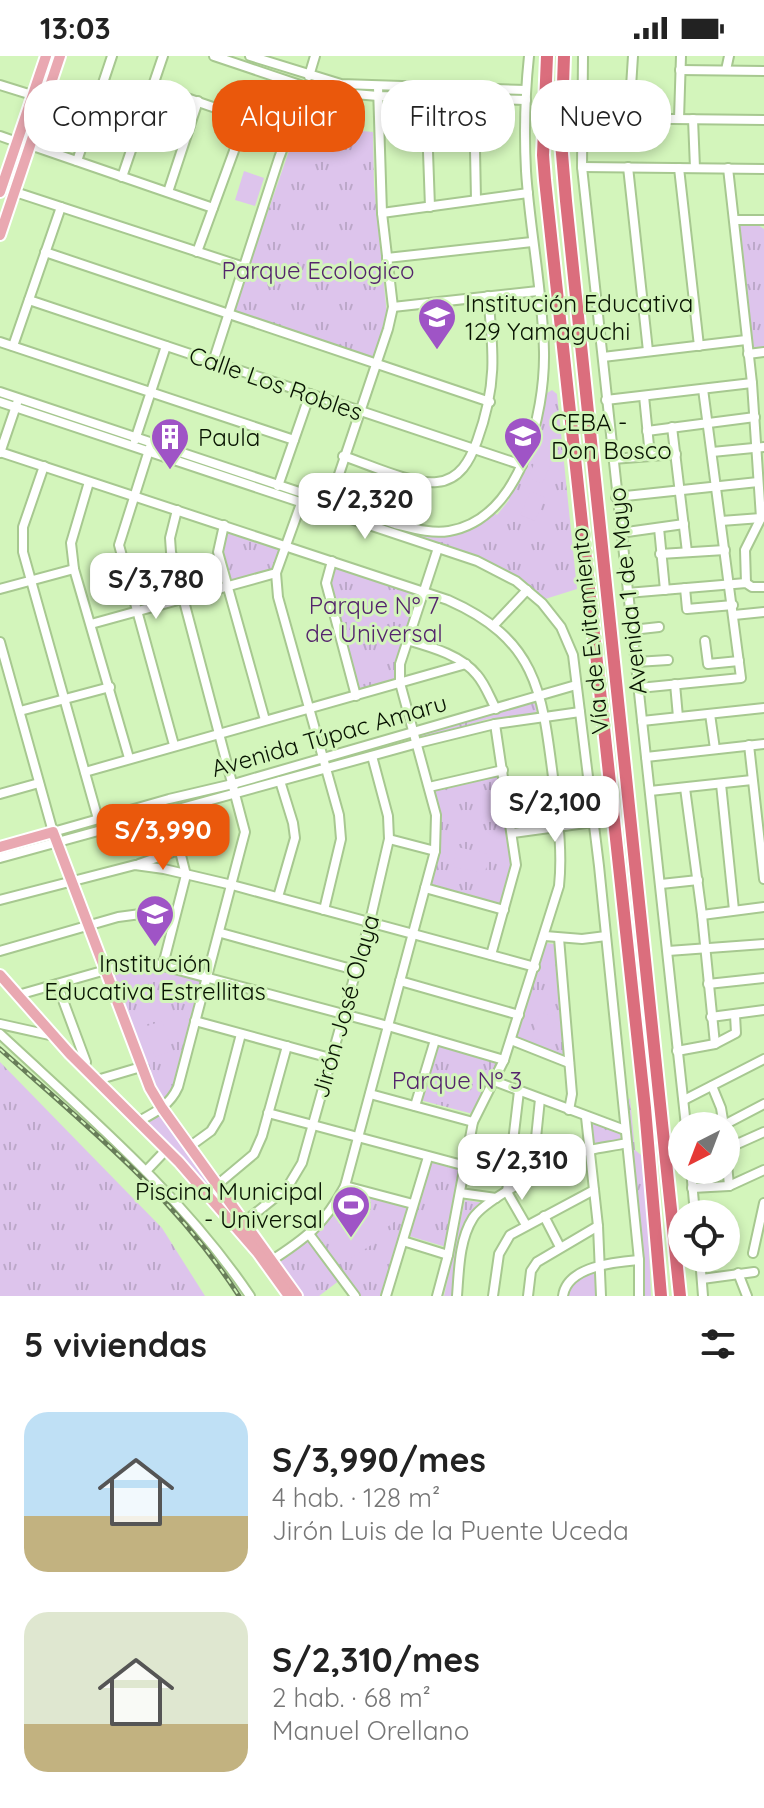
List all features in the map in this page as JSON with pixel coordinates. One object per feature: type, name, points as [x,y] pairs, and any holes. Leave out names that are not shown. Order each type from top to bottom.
[{"type":"highway","name":"Vía de Evitamiento","points":[[547,56],[543,155],[545,180],[642,1080],[661,1296]]},
{"type":"highway","name":"Vía de Evitamiento","points":[[564,56],[561,142],[566,201],[680,1296]]},
{"type":"main road","points":[[37,80],[46,56]]},
{"type":"main road","points":[[52,80],[60,56]]},
{"type":"main road","points":[[1,188],[24,120]]},
{"type":"main road","points":[[0,235],[28,152]]},
{"type":"main road","points":[[55,837],[141,1067],[162,1108],[217,1185],[240,1225]]},
{"type":"main road","name":"Avenida Túpac Amaru","points":[[0,847],[55,837]]},
{"type":"main road","points":[[0,975],[84,1068],[240,1225],[297,1296]]},
{"type":"main road","points":[[269,1262],[289,1296]]},
{"type":"street","points":[[77,161],[112,56]]},
{"type":"street","points":[[154,80],[163,56]]},
{"type":"street","points":[[214,56],[286,80]]},
{"type":"street","points":[[250,56],[264,58],[309,76],[381,92]]},
{"type":"street","points":[[309,76],[315,56]]},
{"type":"street","points":[[150,447],[328,507],[430,531],[447,531],[478,520],[496,506],[522,465],[536,422],[544,378],[543,318],[528,193],[526,95],[529,56]]},
{"type":"street","name":"Avenida 1 de Mayo","points":[[583,56],[583,80]]},
{"type":"street","points":[[631,80],[633,56]]},
{"type":"street","points":[[679,119],[681,56]]},
{"type":"street","points":[[726,70],[729,56]]},
{"type":"street","points":[[260,71],[264,58]]},
{"type":"street","points":[[680,70],[764,71]]},
{"type":"street","points":[[0,85],[24,92]]},
{"type":"street","points":[[365,92],[526,95]]},
{"type":"street","points":[[328,507],[393,307],[382,213],[378,92]]},
{"type":"street","points":[[515,96],[526,95]]},
{"type":"street","points":[[168,192],[198,101],[212,106]]},
{"type":"street","points":[[671,119],[764,120]]},
{"type":"street","points":[[693,119],[695,168]]},
{"type":"street","points":[[0,136],[17,142]]},
{"type":"street","points":[[51,152],[213,208]]},
{"type":"street","points":[[122,177],[130,152]]},
{"type":"street","points":[[197,252],[234,152]]},
{"type":"street","points":[[213,362],[282,152]]},
{"type":"street","points":[[428,152],[430,207]]},
{"type":"street","points":[[475,152],[476,200]]},
{"type":"street","name":"Avenida 1 de Mayo","points":[[582,152],[616,497],[685,1112]]},
{"type":"street","points":[[582,167],[764,169]]},
{"type":"street","points":[[628,167],[648,351]]},
{"type":"street","points":[[679,168],[699,346]]},
{"type":"street","points":[[728,168],[760,447],[758,482],[761,518],[745,550],[746,583]]},
{"type":"street","points":[[1,188],[244,267]]},
{"type":"street","points":[[382,213],[528,193]]},
{"type":"street","points":[[13,346],[61,207]]},
{"type":"street","points":[[734,220],[764,220]]},
{"type":"street","points":[[387,258],[532,242]]},
{"type":"street","points":[[45,252],[490,402]]},
{"type":"street","points":[[393,307],[538,291]]},
{"type":"street","points":[[343,456],[409,478],[439,482],[461,471],[474,448],[490,402],[493,359],[488,296]]},
{"type":"street","name":"Calle Los Robles","points":[[29,300],[522,465]]},
{"type":"street","points":[[603,357],[746,340]]},
{"type":"street","points":[[0,342],[294,440]]},
{"type":"street","points":[[134,442],[166,346]]},
{"type":"street","points":[[748,354],[764,352]]},
{"type":"street","points":[[606,400],[752,383]]},
{"type":"street","points":[[639,688],[741,678],[703,389]]},
{"type":"street","points":[[0,392],[17,403],[278,486],[302,499]]},
{"type":"street","points":[[278,486],[310,394]]},
{"type":"street","points":[[644,396],[650,456]]},
{"type":"street","points":[[0,402],[17,403]]},
{"type":"street","points":[[17,403],[0,452],[332,561],[472,611],[494,625],[530,669],[541,696],[545,717],[562,861],[559,886],[504,1060],[473,1122],[448,1255],[437,1296]]},
{"type":"street","points":[[647,431],[708,423],[758,410]]},
{"type":"street","points":[[672,427],[687,552]]},
{"type":"street","points":[[150,447],[119,545],[174,745]]},
{"type":"street","points":[[712,452],[760,447]]},
{"type":"street","points":[[613,459],[676,454]]},
{"type":"street","points":[[44,466],[23,527],[23,552],[98,819]]},
{"type":"street","points":[[89,482],[71,543],[74,569],[129,758]]},
{"type":"street","points":[[616,497],[758,482]]},
{"type":"street","points":[[302,499],[276,573],[278,597],[339,815],[341,839],[324,910]]},
{"type":"street","points":[[328,507],[498,571],[527,590],[552,615],[570,643],[606,936],[639,1260],[639,1296]]},
{"type":"street","points":[[139,1121],[162,1108],[173,1098],[178,1087],[221,933],[245,832],[171,552],[170,538],[177,510]]},
{"type":"street","points":[[721,521],[761,518]]},
{"type":"street","points":[[620,533],[684,524]]},
{"type":"street","points":[[224,525],[218,552],[265,720]]},
{"type":"street","points":[[659,528],[665,590]]},
{"type":"street","points":[[269,1262],[309,1234],[331,1212],[345,1186],[435,851],[437,825],[400,683],[400,664],[438,548]]},
{"type":"street","points":[[660,554],[725,550]]},
{"type":"street","points":[[332,561],[326,583],[356,696]]},
{"type":"street","points":[[0,589],[74,569]]},
{"type":"street","points":[[91,624],[276,573]]},
{"type":"street","points":[[627,593],[746,583],[752,587],[764,587]]},
{"type":"street","points":[[685,588],[687,609],[764,612]]},
{"type":"street","points":[[494,625],[527,590]]},
{"type":"street","points":[[632,630],[659,627]]},
{"type":"street","points":[[407,640],[466,664],[478,675],[496,709]]},
{"type":"street","points":[[705,641],[708,664],[739,661]]},
{"type":"street","points":[[0,642],[3,663],[20,711],[55,837]]},
{"type":"street","points":[[636,662],[668,660]]},
{"type":"street","points":[[85,772],[466,664]]},
{"type":"street","points":[[675,684],[678,717]]},
{"type":"street","name":"Avenida Túpac Amaru","points":[[0,858],[98,819],[233,784],[576,685]]},
{"type":"street","points":[[20,711],[110,687]]},
{"type":"street","points":[[642,721],[764,708]]},
{"type":"street","name":"Avenida Túpac Amaru","points":[[55,837],[170,812],[495,724],[580,712]]},
{"type":"street","points":[[710,714],[715,749]]},
{"type":"street","points":[[491,955],[516,865],[495,724]]},
{"type":"street","points":[[646,757],[764,744]]},
{"type":"street","points":[[749,745],[764,879]]},
{"type":"street","name":"Jirón José Olaya","points":[[240,1225],[293,1181],[302,1163],[370,921],[389,839],[388,816],[372,756]]},
{"type":"street","points":[[429,787],[503,770]]},
{"type":"street","points":[[650,791],[752,780]]},
{"type":"street","points":[[278,897],[295,838],[280,781]]},
{"type":"street","points":[[0,794],[39,783]]},
{"type":"street","points":[[721,784],[734,910]]},
{"type":"street","points":[[685,788],[715,1044]]},
{"type":"street","points":[[163,965],[186,875],[170,812]]},
{"type":"street","points":[[513,833],[593,822]]},
{"type":"street","points":[[389,839],[435,851]]},
{"type":"street","points":[[0,900],[135,865],[181,849]]},
{"type":"street","points":[[135,865],[232,885],[535,967]]},
{"type":"street","points":[[661,884],[698,880]]},
{"type":"street","points":[[425,888],[504,910]]},
{"type":"street","points":[[702,915],[764,907]]},
{"type":"street","points":[[0,951],[118,917],[148,913],[174,919]]},
{"type":"street","points":[[221,933],[355,970]]},
{"type":"street","points":[[545,936],[606,936]]},
{"type":"street","points":[[559,938],[572,1094],[569,1110]]},
{"type":"street","points":[[668,951],[764,944]]},
{"type":"street","points":[[18,995],[141,960],[504,1060]]},
{"type":"street","points":[[708,984],[764,978]]},
{"type":"street","points":[[400,981],[519,1015]]},
{"type":"street","points":[[57,984],[86,1062],[84,1068]]},
{"type":"street","points":[[711,1017],[764,1010]]},
{"type":"street","points":[[677,1051],[715,1044],[736,1033],[735,1015]]},
{"type":"street","points":[[195,1021],[330,1058]]},
{"type":"street","points":[[0,1024],[55,1037]]},
{"type":"street","points":[[0,1034],[146,1171],[196,1226],[250,1296]]},
{"type":"street","points":[[189,1147],[211,1131],[219,1118],[241,1034]]},
{"type":"street","points":[[415,1106],[435,1040]]},
{"type":"street","points":[[511,1040],[569,1063]]},
{"type":"street","points":[[217,1185],[254,1154],[287,1046]]},
{"type":"street","points":[[684,1100],[764,1059]]},
{"type":"street","points":[[97,1080],[141,1067]]},
{"type":"street","points":[[494,1081],[625,1130]]},
{"type":"street","points":[[712,1086],[722,1112]]},
{"type":"street","points":[[519,1091],[507,1192],[526,1225]]},
{"type":"street","points":[[370,1094],[473,1122]]},
{"type":"street","points":[[532,1177],[540,1099]]},
{"type":"street","points":[[740,1118],[763,1107]]},
{"type":"street","points":[[268,1113],[466,1166]]},
{"type":"street","points":[[586,1117],[598,1226],[601,1296]]},
{"type":"street","points":[[740,1143],[764,1132]]},
{"type":"street","points":[[457,1296],[463,1248],[469,1227],[479,1211],[532,1177],[590,1150],[627,1143]]},
{"type":"street","points":[[146,1171],[167,1149]]},
{"type":"street","points":[[386,1296],[428,1157]]},
{"type":"street","points":[[692,1188],[729,1186],[763,1172]]},
{"type":"street","points":[[692,1184],[693,1200]]},
{"type":"street","points":[[345,1186],[413,1204]]},
{"type":"street","points":[[493,1296],[501,1248],[510,1235],[594,1190]]},
{"type":"street","points":[[460,1193],[496,1198]]},
{"type":"street","points":[[753,1253],[764,1203]]},
{"type":"street","points":[[544,1216],[560,1247]]},
{"type":"street","points":[[528,1296],[535,1264],[598,1226]]},
{"type":"street","points":[[309,1234],[355,1296]]},
{"type":"street","points":[[403,1241],[448,1255]]},
{"type":"street","points":[[563,1296],[569,1282],[601,1264],[639,1260]]},
{"type":"street","points":[[701,1272],[703,1296]]},
{"type":"street","points":[[702,1279],[754,1272]]},
{"type":"street","points":[[738,1273],[747,1296]]},
{"type":"green space","points":[[48,56],[56,56],[48,80],[40,80]]},
{"type":"green space","points":[[24,129],[24,152],[14,183],[7,180]]},
{"type":"green space","name":"Parque Ecologico","points":[[365,131],[373,132],[374,185],[387,315],[373,358],[233,312],[289,152],[365,152]]},
{"type":"green space","points":[[244,171],[264,178],[255,206],[235,200]]},
{"type":"green space","points":[[736,223],[755,223],[764,229],[764,349],[753,351]]},
{"type":"green space","points":[[345,253],[349,281],[332,283],[328,255]]},
{"type":"green space","points":[[552,390],[557,394],[577,589],[542,600],[516,577],[494,565],[333,509],[421,534],[476,524],[494,512],[497,515],[509,500],[544,395]]},
{"type":"green space","points":[[540,450],[554,457],[542,484],[528,478]]},
{"type":"green space","points":[[531,491],[545,497],[535,521],[520,515]]},
{"type":"green space","points":[[225,532],[280,550],[274,570],[230,582],[221,549]]},
{"type":"green space","name":"Parque Nº 7 de Universal","points":[[332,566],[417,595],[393,681],[357,691],[327,580]]},
{"type":"green space","points":[[364,597],[367,624],[351,626],[347,599]]},
{"type":"green space","points":[[533,702],[538,707],[535,714],[488,719],[423,738],[419,733]]},
{"type":"green space","points":[[500,775],[511,863],[500,906],[429,887],[439,839],[434,791]]},
{"type":"green space","points":[[224,787],[225,793],[66,837],[65,832]]},
{"type":"green space","points":[[457,847],[489,854],[485,873],[453,867]]},
{"type":"green space","points":[[546,943],[554,944],[565,1058],[516,1037]]},
{"type":"green space","points":[[137,964],[202,980],[172,1090],[165,1099],[162,1099],[150,1077],[109,972]]},
{"type":"green space","points":[[540,1012],[557,1017],[549,1043],[532,1038]]},
{"type":"green space","points":[[162,1021],[173,1051],[155,1057],[144,1027]]},
{"type":"green space","name":"Parque Nº 3","points":[[437,1043],[498,1061],[473,1114],[420,1100]]},
{"type":"green space","points":[[0,1062],[162,1228],[205,1296],[0,1296]]},
{"type":"green space","points":[[630,1098],[635,1150],[641,1155],[651,1296],[643,1296],[643,1254],[626,1103]]},
{"type":"green space","points":[[160,1115],[239,1220],[236,1222],[149,1126],[147,1123]]},
{"type":"green space","points":[[591,1122],[620,1130],[621,1142],[593,1147]]},
{"type":"green space","points":[[431,1161],[459,1168],[446,1247],[409,1236]]},
{"type":"green space","points":[[348,1188],[410,1205],[380,1296],[359,1296],[312,1235],[334,1213]]},
{"type":"green space","points":[[465,1200],[484,1203],[475,1212],[463,1234],[454,1296],[444,1296]]},
{"type":"green space","points":[[390,1203],[401,1217],[375,1236],[364,1221]]},
{"type":"green space","name":"Piscina Municipal - Universal","points":[[350,1213],[373,1244],[349,1259],[330,1234]]},
{"type":"green space","points":[[306,1239],[340,1280],[319,1296],[301,1296],[277,1262]]},
{"type":"green space","points":[[595,1271],[596,1296],[565,1296],[572,1284]]},
{"type":"railway","points":[[0,1049],[97,1135],[158,1195],[214,1260],[239,1296]]},
{"type":"place","name":"Institución Educativa 129 Yamaguchi","points":[[437,351]]},
{"type":"place","name":"CEBA - Don Bosco","points":[[523,470]]},
{"type":"place","name":"Paula","points":[[170,471]]},
{"type":"place","name":"Institución Educativa Estrellitas","points":[[155,948]]},
{"type":"place","name":"Piscina Municipal - Universal","points":[[351,1239]]}]
